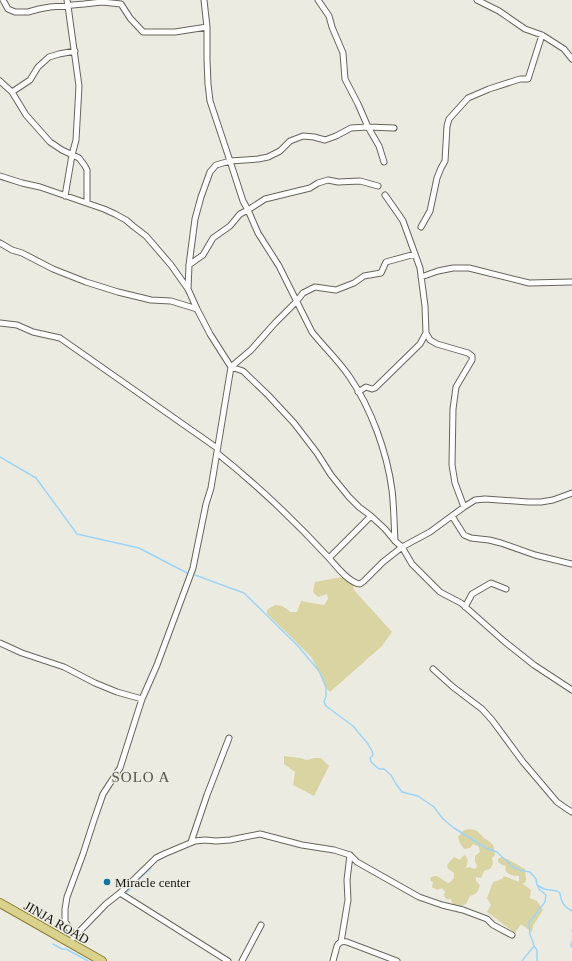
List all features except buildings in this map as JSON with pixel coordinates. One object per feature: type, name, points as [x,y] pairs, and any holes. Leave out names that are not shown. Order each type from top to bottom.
[{"type":"main road","name":"JINJA ROAD","points":[[0,903],[71,940],[102,961]]},
{"type":"street","points":[[3,0],[8,9],[15,12],[28,12],[50,7],[102,2],[121,4],[130,18],[144,32],[175,32],[207,27]]},
{"type":"street","points":[[65,196],[76,140],[80,86],[67,0]]},
{"type":"street","points":[[204,0],[207,27],[207,60],[210,100],[243,201],[258,233],[279,266],[312,332],[350,378],[366,405],[383,448],[388,468],[392,490],[395,541]]},
{"type":"street","points":[[318,0],[329,16],[334,34],[343,53],[344,79],[379,146],[384,162]]},
{"type":"street","points":[[476,0],[499,11],[525,28],[542,35],[564,49],[572,59]]},
{"type":"street","points":[[421,227],[430,211],[437,178],[445,161],[446,126],[449,118],[468,98],[489,89],[520,79],[528,79],[542,35]]},
{"type":"street","points":[[12,92],[30,80],[38,67],[49,57],[75,51]]},
{"type":"street","points":[[0,81],[12,92],[26,115],[50,142],[62,150],[79,158],[88,170],[87,203]]},
{"type":"street","points":[[188,289],[195,219],[210,172],[216,165],[230,161],[258,160],[268,157],[280,151],[290,141],[304,136],[325,140],[351,128],[394,128]]},
{"type":"street","points":[[0,176],[87,203],[115,214],[146,236],[166,259],[188,289],[197,309],[231,367],[243,371],[294,423],[331,475],[349,497],[385,529],[402,547],[412,564],[440,592],[461,603],[505,642],[534,665],[572,690]]},
{"type":"street","points":[[190,265],[203,255],[213,238],[230,226],[240,214],[265,199],[310,188],[318,183],[328,180],[338,182],[360,181],[378,186]]},
{"type":"street","points":[[358,392],[366,387],[372,389],[375,388],[420,344],[426,333],[425,306],[420,268],[399,215],[385,196]]},
{"type":"street","points":[[0,242],[12,250],[22,253],[53,269],[86,282],[118,292],[151,300],[171,301],[197,309]]},
{"type":"street","points":[[415,254],[386,262],[381,273],[364,276],[354,283],[336,290],[315,287],[302,293],[297,301],[251,350],[231,367],[211,488],[206,504],[193,568],[142,699],[120,768],[103,794],[67,897],[65,921],[71,940],[106,904],[120,893],[156,858],[191,842],[205,840],[230,840],[260,834],[302,845],[334,850],[350,856],[357,862],[418,897],[442,906],[463,910],[487,919],[493,925],[512,935]]},
{"type":"street","points":[[421,277],[453,268],[469,268],[528,283],[572,282]]},
{"type":"street","points":[[0,323],[17,325],[33,332],[60,338],[217,451],[277,505],[340,571],[355,583],[360,584],[383,562],[402,547],[430,532],[470,502],[484,498],[541,502],[553,500],[572,493]]},
{"type":"street","points":[[426,333],[433,342],[471,354],[472,356],[472,360],[456,387],[453,409],[452,465],[455,483],[464,507]]},
{"type":"street","points":[[420,344],[433,342]]},
{"type":"street","points":[[329,558],[371,516]]},
{"type":"street","points":[[452,516],[464,535],[471,538],[490,540],[535,555],[572,564]]},
{"type":"street","points":[[465,607],[472,594],[491,583],[506,589]]},
{"type":"street","points":[[0,643],[22,653],[64,667],[112,690],[142,699]]},
{"type":"street","points":[[433,669],[453,687],[482,709],[523,762],[557,802],[572,812]]},
{"type":"street","points":[[191,842],[229,738]]},
{"type":"street","points":[[332,961],[337,946],[341,942],[348,900],[347,880],[350,856]]},
{"type":"street","points":[[120,893],[228,961]]},
{"type":"street","points":[[242,961],[261,925]]},
{"type":"street","points":[[341,942],[347,942],[397,961]]},
{"type":"shaded area","points":[[344,577],[353,585],[354,590],[392,632],[382,646],[330,692],[327,689],[312,658],[267,614],[267,610],[275,605],[282,606],[291,612],[297,612],[301,601],[324,605],[328,599],[327,594],[318,597],[313,592],[315,582]]},
{"type":"shaded area","points":[[284,756],[307,760],[321,758],[329,766],[314,796],[293,785],[295,772],[284,764]]},
{"type":"shaded area","points":[[470,829],[478,832],[492,844],[495,855],[492,858],[493,864],[490,869],[484,871],[481,878],[476,877],[476,881],[480,885],[477,892],[470,896],[466,904],[459,907],[453,905],[451,899],[446,899],[444,895],[445,892],[442,888],[437,890],[432,887],[433,882],[430,878],[433,876],[438,876],[449,883],[454,878],[454,873],[448,869],[447,865],[454,857],[460,860],[465,855],[468,860],[466,868],[469,867],[475,869],[477,866],[475,856],[480,852],[479,847],[473,844],[470,848],[464,849],[458,837],[464,830]]},
{"type":"shaded area","points":[[501,857],[525,869],[526,880],[525,883],[522,883],[531,890],[530,898],[537,901],[543,910],[533,926],[532,932],[521,924],[515,933],[487,912],[491,905],[487,898],[493,882],[502,879],[504,876],[519,882],[519,876],[506,872],[506,866],[498,862],[498,859]]},
{"type":"waterway","points":[[0,457],[36,478],[77,534],[139,548],[187,573]]},
{"type":"waterway","points":[[195,575],[244,593],[298,646],[319,671],[326,687],[324,702],[326,706],[353,726],[372,751],[373,755],[370,758],[371,762],[379,769],[384,769],[391,775],[402,792],[418,796],[434,807],[443,819],[454,828],[486,848],[497,852],[513,867],[530,872],[536,879],[537,885],[544,889],[557,891],[560,893],[563,904],[572,911]]},
{"type":"waterway","points":[[138,880],[151,868]]},
{"type":"waterway","points":[[126,893],[135,884]]},
{"type":"waterway","points":[[537,961],[537,950],[530,935],[529,923],[545,902],[546,895],[539,889],[538,886]]},
{"type":"waterway","points":[[572,941],[572,947]]},
{"type":"waterway","points":[[53,944],[88,961]]},
{"type":"waterway","points":[[522,961],[534,946]]},
{"type":"place","name":"Miracle center","points":[[107,882]]},
{"type":"district","name":"SOLO A","points":[[141,777]]}]
